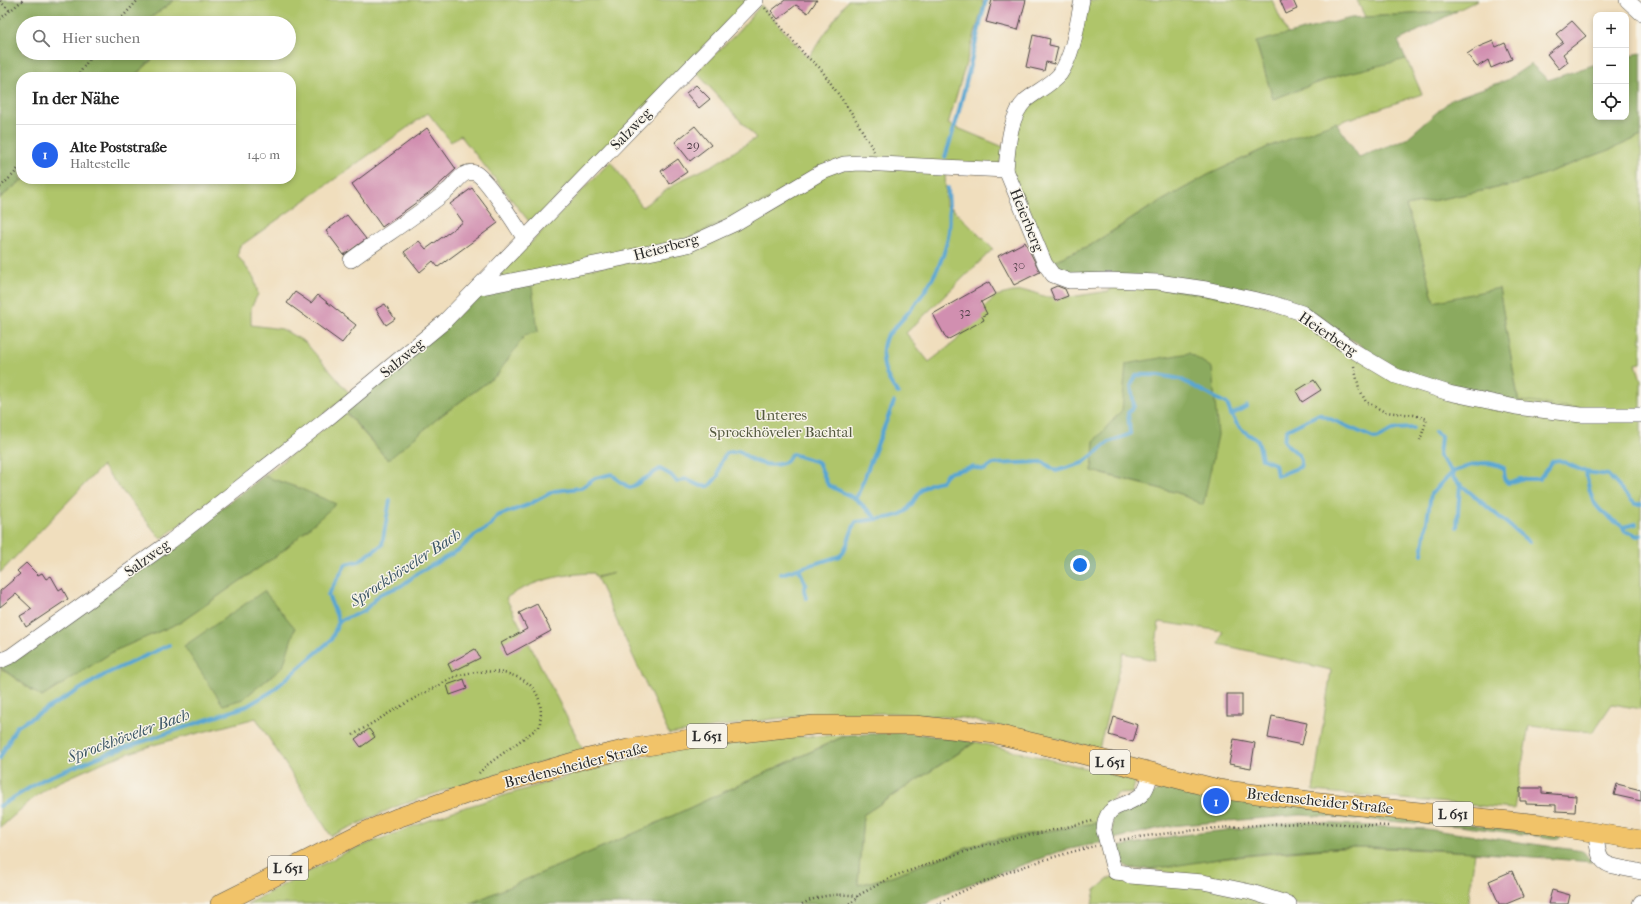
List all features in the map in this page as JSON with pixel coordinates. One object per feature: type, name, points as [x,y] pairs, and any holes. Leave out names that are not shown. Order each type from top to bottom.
[{"type":"main road","name":"Bredenscheider Straße","points":[[220,904],[357,835],[397,818],[475,791],[580,760],[628,749],[696,738],[814,725],[915,725],[996,734],[1069,750],[1218,789],[1478,816],[1596,832],[1641,840]]},
{"type":"street","name":"Heierberg","points":[[1082,0],[1071,52],[1060,73],[1054,80],[1026,100],[1017,110],[1008,149],[1006,170],[1045,264],[1053,275],[1069,281],[1109,280],[1158,282],[1206,289],[1271,304],[1302,313],[1354,351],[1396,376],[1449,393],[1516,407],[1581,415],[1641,415]]},
{"type":"street","points":[[1627,0],[1641,13]]},
{"type":"street","name":"Salzweg","points":[[0,662],[11,656],[171,542],[321,424],[443,323],[758,2]]},
{"type":"street","name":"Heierberg","points":[[477,288],[688,245],[734,224],[820,173],[844,164],[881,164],[1006,170]]},
{"type":"street","points":[[351,260],[449,190],[465,174],[470,173],[479,175],[505,208],[525,239]]},
{"type":"street","points":[[1151,772],[1149,781],[1142,794],[1112,810],[1105,825],[1115,872],[1125,873],[1130,876],[1203,882],[1251,892],[1289,904]]},
{"type":"street","points":[[1596,832],[1597,853],[1603,862],[1612,866],[1641,872]]},
{"type":"path","points":[[0,0],[10,11]]},
{"type":"path","points":[[0,19],[23,0]]},
{"type":"path","points":[[123,16],[138,0]]},
{"type":"path","points":[[758,2],[806,56],[820,68],[853,115],[881,164]]},
{"type":"path","points":[[80,72],[88,60]]},
{"type":"path","points":[[0,187],[16,171]]},
{"type":"path","points":[[1354,351],[1354,369],[1359,388],[1366,402],[1385,412],[1414,415],[1427,419],[1420,440]]},
{"type":"path","points":[[353,735],[414,698],[456,676],[491,672],[508,674],[523,679],[532,686],[539,701],[543,714],[540,727],[487,765],[476,777],[475,791]]},
{"type":"path","points":[[849,904],[858,898],[858,896],[894,876],[982,846],[1105,825]]},
{"type":"path","points":[[802,904],[808,900],[832,894],[858,896]]},
{"type":"green space","points":[[0,0],[174,0],[153,16],[16,16],[16,60],[151,60],[138,72],[16,72],[17,184],[0,198]]},
{"type":"green space","points":[[175,0],[751,0],[531,224],[460,135],[451,142],[428,113],[239,247],[238,256],[254,278],[258,294],[251,308],[251,325],[282,329],[305,342],[350,394],[161,539],[102,466],[0,573],[0,198],[18,184],[296,184],[296,72],[139,72],[152,60],[296,60],[296,16],[153,16]]},
{"type":"green space","points":[[848,0],[983,0],[983,6],[948,124],[1006,148],[997,168],[841,161],[685,244],[492,282],[611,161],[642,207],[681,180],[713,165],[756,138],[696,72],[736,34],[761,5],[808,58]]},
{"type":"green space","points":[[1088,0],[1272,0],[1288,35],[1256,43],[1273,99],[1337,76],[1406,58],[1422,94],[1270,146],[1208,175],[1149,208],[1090,245],[1051,262],[1008,168],[1020,105],[1058,85]]},
{"type":"green space","points":[[1357,0],[1478,0],[1456,11],[1365,17]]},
{"type":"green space","points":[[1457,11],[1398,41],[1406,59],[1337,76],[1273,99],[1256,42],[1351,18]]},
{"type":"green space","points":[[1641,53],[1641,136],[1612,149],[1517,184],[1406,206],[1421,251],[1434,302],[1499,288],[1519,404],[1398,375],[1356,342],[1284,306],[1067,275],[1051,262],[1091,245],[1149,208],[1208,175],[1270,146],[1336,122],[1359,157],[1406,139],[1452,99],[1507,80],[1531,64],[1548,80],[1593,65],[1593,120],[1629,120],[1629,55]]},
{"type":"green space","points":[[1641,136],[1641,363],[1636,364],[1641,380],[1641,412],[1519,404],[1499,289],[1434,302],[1421,251],[1406,206],[1517,184],[1612,149]]},
{"type":"green space","name":"Unteres Sprockhöveler Bachtal","points":[[843,165],[945,170],[946,206],[949,205],[993,249],[906,333],[929,362],[956,341],[981,310],[996,296],[1013,292],[1029,291],[1046,297],[1070,297],[1110,291],[1110,280],[1206,291],[1284,311],[1424,388],[1641,417],[1641,709],[1612,704],[1593,732],[1529,726],[1514,809],[1313,791],[1331,670],[1219,644],[1223,631],[1159,622],[1154,660],[1123,653],[1099,749],[964,718],[891,713],[831,714],[773,719],[669,734],[597,578],[614,573],[596,577],[594,573],[571,575],[537,582],[506,598],[584,751],[458,786],[395,807],[331,836],[256,718],[153,745],[106,761],[50,786],[30,801],[0,828],[0,668],[42,697],[114,651],[181,622],[279,554],[310,527],[333,503],[264,476],[345,412],[385,457],[490,380],[525,335],[538,332],[531,280],[646,258]],"holes":[[[1102,474],[1205,495],[1203,505],[1178,493]]]},
{"type":"green space","points":[[531,280],[538,332],[525,335],[497,375],[443,414],[388,460],[346,412],[486,290]]},
{"type":"green space","points":[[1189,353],[1212,368],[1218,435],[1203,505],[1178,493],[1092,471],[1094,441],[1122,410],[1126,364]]},
{"type":"green space","points":[[264,476],[299,488],[336,504],[279,554],[181,622],[114,651],[42,697],[0,667],[31,651]]},
{"type":"green space","points":[[264,591],[295,628],[283,667],[243,699],[223,705],[184,646]]},
{"type":"green space","points":[[905,732],[975,742],[863,815],[858,885],[886,878],[983,842],[1101,822],[1103,842],[1061,851],[948,892],[926,904],[469,904],[642,830],[847,735]]},
{"type":"green space","points":[[846,735],[642,830],[469,904],[247,904],[344,853],[456,810],[592,769],[659,753],[760,738]]},
{"type":"green space","points":[[976,742],[1136,780],[1132,793],[1117,794],[1105,808],[1100,822],[983,842],[886,878],[858,885],[863,815]]},
{"type":"green space","points":[[1164,787],[1219,798],[1462,823],[1561,836],[1559,839],[1459,826],[1301,815],[1169,826],[1113,839],[1112,818]]},
{"type":"green space","points":[[1300,822],[1426,829],[1583,851],[1592,862],[1447,850],[1359,847],[1264,853],[1149,869],[1138,869],[1130,868],[1124,864],[1118,854],[1118,847],[1173,836]]},
{"type":"green space","points":[[1359,847],[1475,852],[1468,904],[1298,904],[1260,890],[1148,869],[1253,855]]},
{"type":"green space","points":[[1111,877],[1215,887],[1277,904],[1092,904],[1095,890]]},
{"type":"building","points":[[785,0],[817,0],[808,13],[796,5],[778,19],[771,11]]},
{"type":"building","points":[[992,0],[1026,0],[1018,30],[986,22]]},
{"type":"building","points":[[1280,0],[1293,0],[1297,9],[1286,14]]},
{"type":"building","points":[[1572,21],[1586,36],[1563,54],[1568,62],[1559,69],[1547,54],[1563,42],[1556,34]]},
{"type":"building","points":[[1033,35],[1050,39],[1049,45],[1058,47],[1054,64],[1046,62],[1044,71],[1026,67]]},
{"type":"building","points":[[1493,41],[1496,47],[1505,43],[1512,59],[1491,68],[1488,60],[1477,67],[1467,54],[1476,48]]},
{"type":"building","points":[[696,85],[710,99],[699,108],[686,93]]},
{"type":"building","points":[[695,126],[711,145],[690,161],[675,142]]},
{"type":"building","points":[[427,128],[456,169],[431,192],[382,227],[352,184]]},
{"type":"building","points":[[678,159],[687,172],[669,184],[661,171]]},
{"type":"building","points":[[472,188],[498,223],[438,267],[433,261],[420,272],[404,252],[419,241],[426,249],[463,222],[450,204]]},
{"type":"building","points":[[347,215],[366,239],[344,255],[326,231]]},
{"type":"building","points":[[1025,242],[1040,272],[1014,285],[998,256]]},
{"type":"building","points":[[989,282],[996,294],[981,302],[987,314],[982,316],[984,320],[947,340],[933,314]]},
{"type":"building","points":[[1057,286],[1065,289],[1068,296],[1055,301],[1050,289]]},
{"type":"building","points":[[295,292],[311,303],[318,295],[356,325],[342,343],[287,303]]},
{"type":"building","points":[[385,304],[395,319],[386,325],[376,309]]},
{"type":"building","points":[[1314,380],[1321,390],[1302,402],[1296,391]]},
{"type":"building","points":[[26,563],[38,575],[42,573],[46,579],[51,576],[59,590],[62,588],[68,599],[26,627],[20,616],[32,609],[16,594],[0,607],[0,591],[20,574],[17,571]]},
{"type":"building","points":[[537,604],[551,631],[507,655],[501,643],[527,629],[519,613]]},
{"type":"building","points":[[475,649],[480,658],[452,672],[448,664]]},
{"type":"building","points":[[464,679],[467,689],[450,695],[447,685]]},
{"type":"building","points":[[1227,694],[1242,694],[1242,715],[1227,715]]},
{"type":"building","points":[[1272,716],[1307,723],[1302,745],[1268,738]]},
{"type":"building","points":[[1114,717],[1138,725],[1133,742],[1109,735]]},
{"type":"building","points":[[369,729],[375,737],[361,747],[355,739]]},
{"type":"building","points":[[1234,739],[1255,743],[1251,768],[1229,764]]},
{"type":"building","points":[[1617,784],[1641,790],[1641,801],[1614,795]]},
{"type":"building","points":[[1520,788],[1542,788],[1542,793],[1576,796],[1575,812],[1556,811],[1556,805],[1526,804],[1526,801],[1520,801]]},
{"type":"building","points":[[1512,871],[1523,897],[1506,904],[1499,904],[1489,881]]},
{"type":"building","points":[[1552,890],[1570,895],[1568,904],[1548,904]]},
{"type":"waterway","points":[[945,157],[957,119],[986,0]]},
{"type":"waterway","points":[[898,393],[886,374],[883,359],[884,344],[886,337],[907,314],[926,289],[941,261],[946,247],[950,226],[948,188]]},
{"type":"waterway","name":"Sprockhöveler Bach","points":[[0,806],[44,779],[106,754],[247,706],[271,692],[331,640],[339,621],[364,611],[380,594],[401,586],[418,573],[459,550],[474,536],[490,526],[497,516],[528,505],[554,491],[581,488],[595,478],[612,474],[630,488],[660,469],[671,475],[677,482],[685,479],[701,486],[709,486],[718,476],[720,464],[726,453],[740,451],[754,461],[772,465],[784,462],[792,454],[818,462],[828,485],[856,499],[877,519],[893,517],[907,510],[920,491],[928,485],[942,481],[947,473],[972,467],[984,470],[993,464],[1043,462],[1056,471],[1083,463],[1109,442],[1130,434],[1128,413],[1134,406],[1131,386],[1136,375],[1159,375],[1180,379],[1227,404],[1238,426],[1258,440],[1262,459],[1275,464],[1277,476],[1300,467],[1301,462],[1299,455],[1284,440],[1287,430],[1319,414],[1376,439],[1395,429],[1413,428]]},
{"type":"waterway","points":[[856,499],[894,402]]},
{"type":"waterway","points":[[1231,415],[1247,406]]},
{"type":"waterway","name":"Sprockhöveler Bach","points":[[1435,432],[1441,436],[1439,456],[1452,472],[1478,464],[1490,463],[1504,468],[1504,479],[1508,483],[1520,479],[1539,479],[1553,461],[1559,460],[1586,472],[1608,475],[1635,504],[1641,504]]},
{"type":"waterway","points":[[1422,554],[1431,494],[1452,472],[1454,479],[1529,542]]},
{"type":"waterway","points":[[1586,472],[1590,492],[1596,506],[1623,527],[1636,524]]},
{"type":"waterway","points":[[1457,527],[1460,484]]},
{"type":"waterway","points":[[339,621],[328,595],[346,564],[359,561],[382,545],[390,500]]},
{"type":"waterway","points":[[781,574],[840,556],[856,522],[877,519]]},
{"type":"waterway","points":[[1623,527],[1625,532],[1632,533],[1637,536],[1641,535]]},
{"type":"waterway","points":[[799,569],[806,585],[804,590],[806,598]]},
{"type":"waterway","points":[[0,758],[16,727],[106,674],[169,645]]},
{"type":"place","name":"Alte Poststraße","points":[[1216,801]]}]
